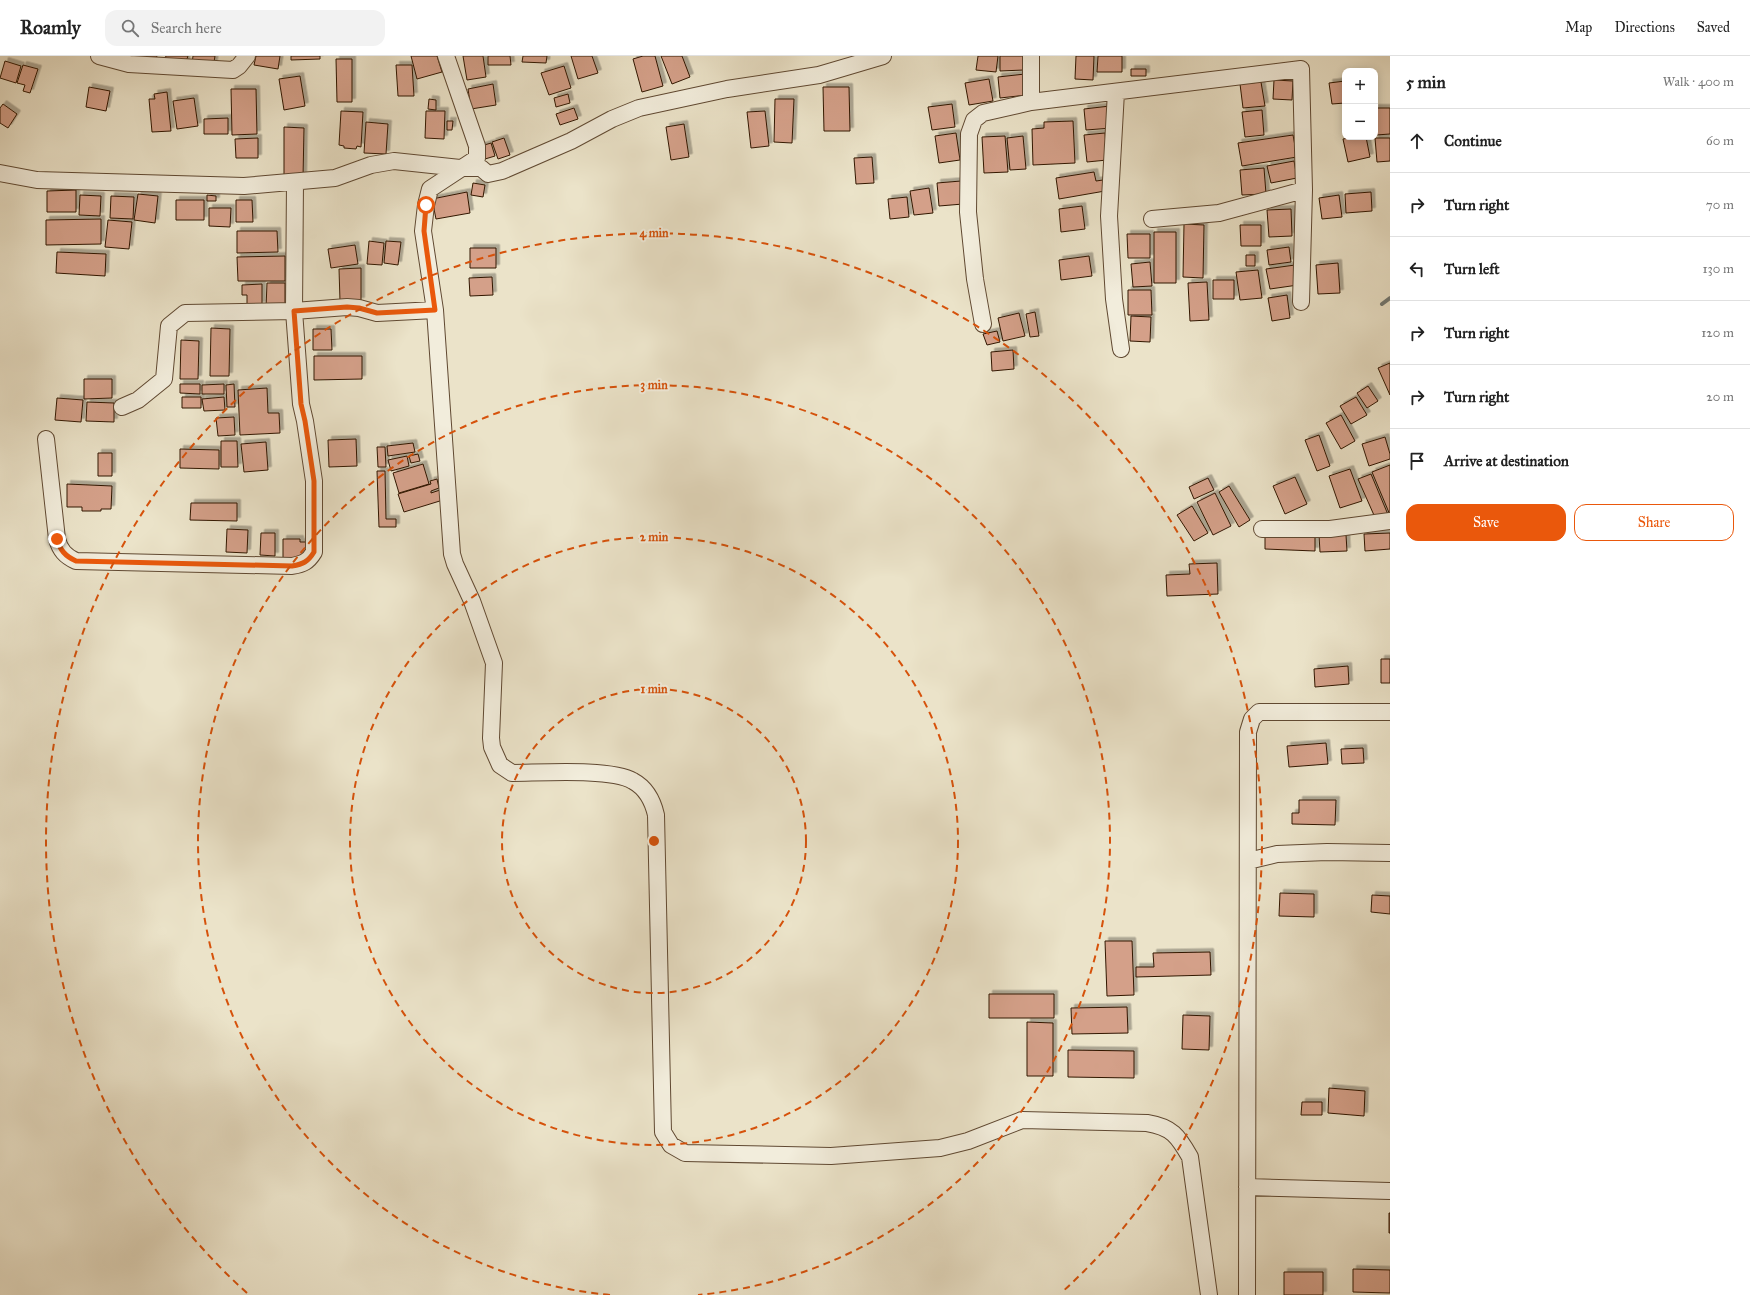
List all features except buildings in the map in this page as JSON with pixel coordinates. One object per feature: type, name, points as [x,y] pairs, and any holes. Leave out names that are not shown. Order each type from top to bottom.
[{"type":"street","points":[[99,56],[233,70],[239,66],[247,56]]},
{"type":"street","points":[[446,56],[476,146],[479,163],[488,174],[502,171],[572,141],[612,119],[640,108],[727,89],[819,75],[883,56]]},
{"type":"street","points":[[1030,102],[1031,56]]},
{"type":"street","points":[[984,324],[975,280],[968,212],[969,134],[974,120],[983,112],[1030,102],[1116,92],[1302,62],[1304,190],[1301,302]]},
{"type":"street","points":[[1116,92],[1109,216],[1114,299],[1121,349]]},
{"type":"street","points":[[0,173],[37,180],[244,186],[335,178],[372,165],[394,160],[460,168]]},
{"type":"street","points":[[479,163],[460,168],[430,189],[426,205],[424,231],[435,310],[452,554],[472,601],[494,663],[491,738],[495,756],[500,765],[512,773],[597,773],[621,777],[632,780],[640,786],[654,805],[656,815],[663,1132],[671,1145],[685,1153],[831,1156],[940,1148],[968,1141],[1022,1120],[1147,1123],[1158,1125],[1171,1130],[1180,1139],[1190,1157],[1209,1295]]},
{"type":"street","points":[[46,439],[57,539],[60,549],[68,557],[76,561],[292,566],[303,564],[310,560],[314,552],[314,481],[301,404],[294,311],[295,182]]},
{"type":"street","points":[[1152,219],[1219,213],[1304,190]]},
{"type":"street","points":[[122,407],[138,400],[164,379],[168,326],[186,313],[294,311],[347,307],[359,308],[377,313],[435,310]]},
{"type":"street","points":[[1262,529],[1330,529],[1390,522]]},
{"type":"street","points":[[1247,1295],[1248,732],[1252,719],[1259,712],[1390,712]]},
{"type":"street","points":[[1248,861],[1277,854],[1327,852],[1390,853]]},
{"type":"street","points":[[1247,1187],[1390,1191]]},
{"type":"waterway","points":[[1382,304],[1390,298]]},
{"type":"route","points":[[57,539],[60,549],[68,557],[76,561],[292,566],[303,564],[310,560],[314,552],[314,481],[301,404],[294,311],[347,307],[359,308],[377,313],[435,310],[424,231],[426,205]]}]
